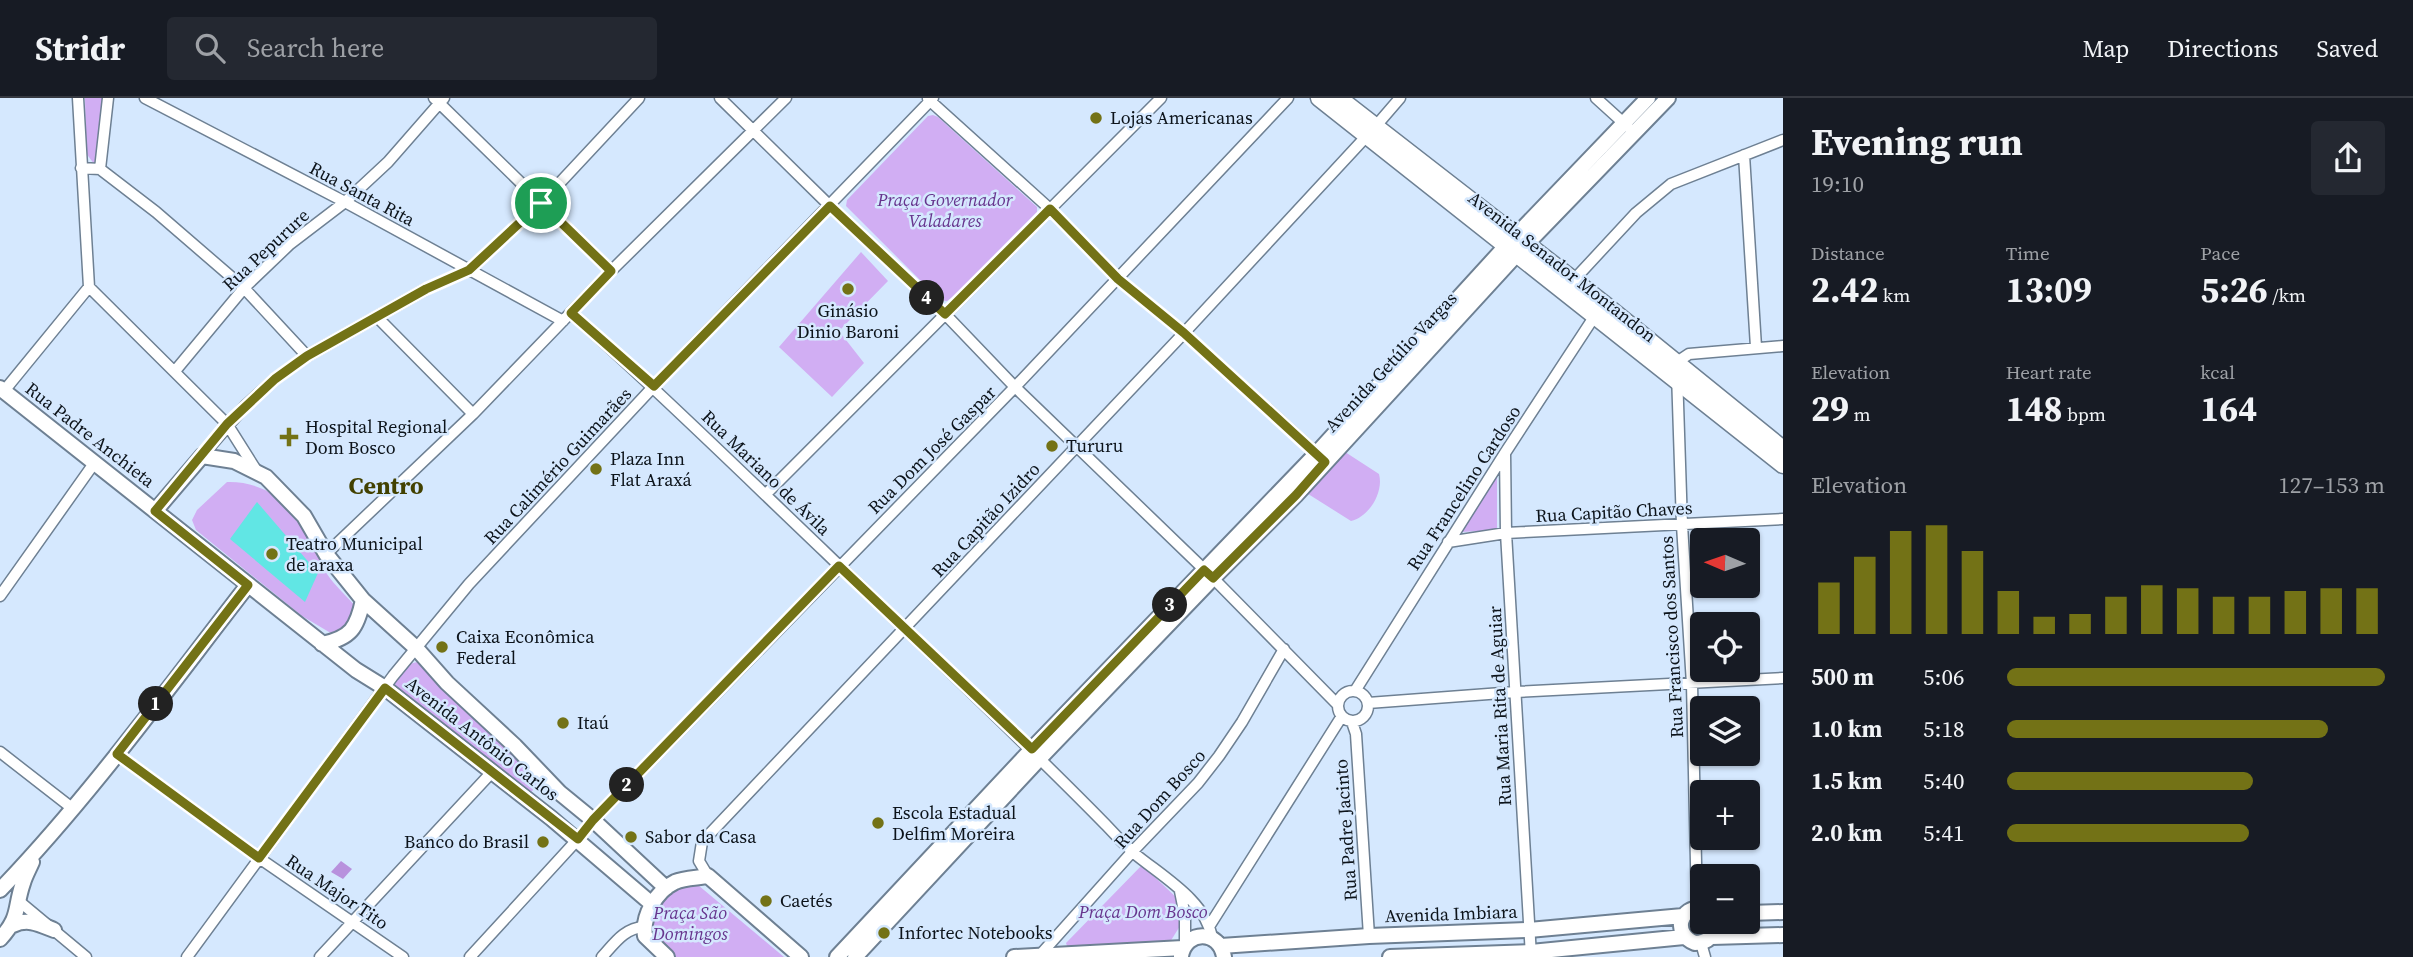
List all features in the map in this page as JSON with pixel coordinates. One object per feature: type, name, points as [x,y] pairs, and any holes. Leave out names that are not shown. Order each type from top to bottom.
[{"type":"highway","name":"Avenida Senador Montandon","points":[[1319,98],[1371,131],[1678,372],[1783,449]]},
{"type":"highway","name":"Avenida Senador Montandon","points":[[1339,98],[1371,131]]},
{"type":"highway","name":"Avenida Senador Montandon","points":[[1678,372],[1783,465]]},
{"type":"main road","name":"Avenida Getúlio Vargas","points":[[1628,128],[1648,98]]},
{"type":"main road","name":"Avenida Getúlio Vargas","points":[[836,957],[1321,458],[1628,128],[1668,98]]},
{"type":"main road","name":"Rua Padre Anchieta","points":[[2,389],[248,585]]},
{"type":"main road","points":[[155,511],[202,456],[234,461],[256,470]]},
{"type":"main road","name":"Avenida Antônio Carlos","points":[[256,470],[304,516],[326,554],[363,600],[416,648],[447,683],[515,746],[560,793],[666,888]]},
{"type":"main road","name":"Avenida Antônio Carlos","points":[[248,585],[578,839],[653,905]]},
{"type":"main road","points":[[20,902],[0,892],[117,754],[248,585]]},
{"type":"main road","points":[[322,644],[347,635],[358,620],[363,600]]},
{"type":"main road","name":"Avenida Getúlio Vargas","points":[[855,957],[1036,754]]},
{"type":"main road","points":[[13,925],[22,883],[37,851]]},
{"type":"main road","points":[[667,957],[645,936],[646,913],[666,888],[676,881],[708,876],[802,956]]},
{"type":"main road","points":[[1690,910],[1683,916],[1680,926],[1689,941],[1783,934]]},
{"type":"main road","points":[[1760,913],[1783,912]]},
{"type":"main road","name":"Avenida Imbiara","points":[[1183,950],[1195,937],[1207,936],[1217,941],[1530,930],[1683,916]]},
{"type":"main road","points":[[0,939],[13,925],[21,921],[30,921],[54,930]]},
{"type":"main road","points":[[1390,957],[1531,954],[1685,937]]},
{"type":"main road","points":[[1014,957],[1183,950]]},
{"type":"street","points":[[78,98],[89,287],[227,424],[256,470]]},
{"type":"street","points":[[100,169],[108,98]]},
{"type":"street","name":"Rua Santa Rita","points":[[145,98],[345,202],[563,321]]},
{"type":"street","points":[[202,456],[227,424],[275,379],[307,356],[426,289],[469,270],[541,203],[639,98]]},
{"type":"street","points":[[720,98],[945,314],[1015,387],[1208,574],[1338,705],[1342,716],[1357,722],[1365,716],[1368,703],[1363,695],[1354,691],[1342,696],[1338,705]]},
{"type":"street","points":[[326,554],[472,414],[611,271],[786,98]]},
{"type":"street","points":[[766,494],[1161,98]]},
{"type":"street","name":"Rua Dom José Gaspar","points":[[470,957],[593,820],[1015,387],[1288,98]]},
{"type":"street","name":"Rua Capitão Izidro","points":[[708,876],[699,862],[702,842],[1184,333],[1400,98]]},
{"type":"street","points":[[1596,98],[1628,128]]},
{"type":"street","points":[[930,99],[1050,209],[1118,279],[1184,333],[1321,458]]},
{"type":"street","name":"Rua Calimério Guimarães","points":[[187,957],[385,688],[469,584],[654,386],[930,99]]},
{"type":"street","points":[[439,100],[611,271]]},
{"type":"street","name":"Rua Pepurure","points":[[175,371],[244,288],[290,244],[345,202],[388,162],[439,100]]},
{"type":"street","points":[[1569,286],[1636,213],[1671,184],[1783,140]]},
{"type":"street","points":[[1745,155],[1756,347]]},
{"type":"street","points":[[81,168],[100,169],[156,212],[244,288],[307,356]]},
{"type":"street","points":[[2,389],[89,287]]},
{"type":"street","name":"Rua Francelino Cardoso","points":[[1354,691],[1599,310]]},
{"type":"street","name":"Rua Mariano de Ávila","points":[[571,313],[654,386],[906,628],[1132,852],[1194,902],[1217,941]]},
{"type":"street","points":[[378,318],[472,414]]},
{"type":"street","points":[[1678,372],[1680,360],[1689,354],[1783,346]]},
{"type":"street","name":"Rua Francisco dos Santos","points":[[1678,372],[1682,525],[1692,684],[1698,864]]},
{"type":"street","name":"Rua Maria Rita de Aguiar","points":[[1505,453],[1506,533],[1531,954]]},
{"type":"street","points":[[0,596],[95,462]]},
{"type":"street","name":"Rua Capitão Chaves","points":[[1448,542],[1506,533],[1783,519]]},
{"type":"street","name":"Rua Dom Bosco","points":[[1041,956],[1132,852],[1198,783],[1219,756],[1283,649]]},
{"type":"street","points":[[1368,703],[1515,692],[1783,678]]},
{"type":"street","points":[[1217,941],[1342,716]]},
{"type":"street","name":"Rua Padre Jacinto","points":[[1352,722],[1356,734],[1369,936]]},
{"type":"street","points":[[0,752],[72,808]]},
{"type":"street","name":"Rua Major Tito","points":[[117,754],[259,858],[403,957]]},
{"type":"street","points":[[320,957],[492,772]]},
{"type":"street","points":[[1180,891],[1185,916],[1183,950]]},
{"type":"street","points":[[20,902],[86,957]]},
{"type":"street","points":[[602,957],[622,935],[644,927]]},
{"type":"green space","points":[[85,98],[104,98],[94,164],[86,153]]},
{"type":"green space","name":"Praça Governador Valadares","points":[[933,115],[1037,207],[1037,212],[947,301],[940,300],[846,206],[847,200],[928,116]]},
{"type":"green space","points":[[861,252],[888,281],[839,331],[864,363],[832,397],[779,347]]},
{"type":"green space","points":[[1342,450],[1379,474],[1380,481],[1374,503],[1358,519],[1351,521],[1305,492]]},
{"type":"green space","points":[[1497,476],[1497,530],[1461,532]]},
{"type":"green space","points":[[227,482],[251,485],[273,494],[300,519],[310,534],[327,574],[356,607],[356,616],[337,635],[302,616],[196,530],[192,520],[197,510]]},
{"type":"green space","points":[[417,662],[542,781],[528,795],[393,692],[394,683],[406,665]]},
{"type":"green space","name":"Praça Dom Bosco","points":[[1142,865],[1179,900],[1180,926],[1170,942],[1068,949],[1066,943]]},
{"type":"green space","name":"Praça São Domingos","points":[[679,885],[698,885],[784,957],[674,957],[650,931],[651,913]]},
{"type":"shaded area","points":[[257,502],[318,573],[305,602],[230,539]]},
{"type":"shaded area","points":[[341,861],[352,869],[343,879],[331,872]]},
{"type":"place","name":"Lojas Americanas","points":[[1096,118]]},
{"type":"place","name":"Ginásio Dinio Baroni","points":[[848,289]]},
{"type":"place","name":"Hospital Regional Dom Bosco","points":[[289,437]]},
{"type":"place","name":"Tururu","points":[[1052,446]]},
{"type":"place","name":"Plaza Inn Flat Araxá","points":[[596,469]]},
{"type":"place","name":"Teatro Municipal de araxa","points":[[272,554]]},
{"type":"place","name":"Caixa Econômica Federal","points":[[442,647]]},
{"type":"place","name":"Itaú","points":[[563,723]]},
{"type":"place","name":"Escola Estadual Delfim Moreira","points":[[878,823]]},
{"type":"place","name":"Sabor da Casa","points":[[631,837]]},
{"type":"place","name":"Banco do Brasil","points":[[543,842]]},
{"type":"place","name":"Caetés","points":[[766,901]]},
{"type":"place","name":"Infortec Notebooks","points":[[884,933]]},
{"type":"district","name":"Centro","points":[[386,486]]},
{"type":"route","points":[[541,203],[611,271],[571,313],[654,386],[830,206],[945,314],[1050,209],[1118,279],[1184,333],[1325,462],[1213,578],[1204,570],[1032,749],[839,566],[593,820],[578,839],[385,688],[259,858],[117,754],[248,585],[155,511],[227,424],[275,379],[307,356],[426,289],[469,270],[541,203]]}]
